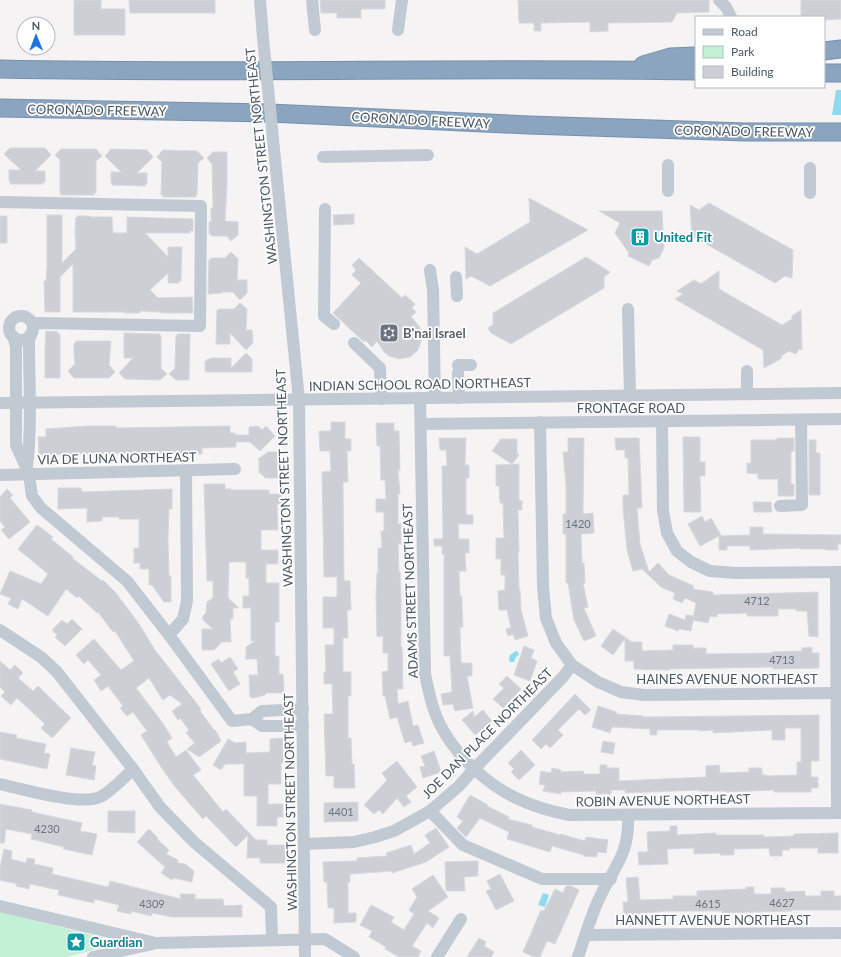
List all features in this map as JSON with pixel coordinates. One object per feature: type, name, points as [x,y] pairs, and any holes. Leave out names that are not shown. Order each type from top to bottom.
[{"type":"highway","points":[[825,50],[841,49]]},
{"type":"highway","points":[[628,70],[670,57],[695,56]]},
{"type":"highway","points":[[0,69],[265,71],[695,71]]},
{"type":"highway","points":[[825,73],[841,73]]},
{"type":"highway","name":"CORONADO FREEWAY","points":[[0,108],[270,113],[529,125],[746,132],[841,132]]},
{"type":"highway","points":[[746,132],[841,144]]},
{"type":"street","name":"WASHINGTON STREET NORTHEAST","points":[[260,0],[298,400],[305,957]]},
{"type":"street","points":[[312,0],[315,30]]},
{"type":"street","points":[[398,30],[402,0]]},
{"type":"street","points":[[719,0],[726,7],[730,16]]},
{"type":"street","points":[[323,157],[428,155]]},
{"type":"street","points":[[668,165],[668,191]]},
{"type":"street","points":[[810,168],[810,193]]},
{"type":"street","points":[[0,202],[201,206],[200,326],[39,324],[24,339],[20,339],[8,332]]},
{"type":"street","points":[[324,208],[324,316],[334,324]]},
{"type":"street","points":[[430,270],[433,290],[435,398]]},
{"type":"street","points":[[456,278],[457,296]]},
{"type":"street","points":[[628,309],[630,396]]},
{"type":"street","points":[[28,471],[16,445],[16,346],[8,332],[11,322],[18,316],[25,316],[28,318],[32,330],[29,340],[28,471],[32,496],[41,508],[127,581],[232,721],[252,719],[262,711],[303,709]]},
{"type":"street","points":[[354,343],[380,368],[381,399]]},
{"type":"street","points":[[459,398],[458,369],[471,365]]},
{"type":"street","points":[[747,371],[747,394]]},
{"type":"street","name":"INDIAN SCHOOL ROAD NORTHEAST","points":[[0,403],[841,393]]},
{"type":"street","name":"ADAMS STREET NORTHEAST","points":[[420,398],[425,674],[432,705],[443,730],[474,769]]},
{"type":"street","name":"FRONTAGE ROAD","points":[[421,424],[841,419]]},
{"type":"street","points":[[780,506],[802,505],[801,420]]},
{"type":"street","points":[[540,422],[543,588],[546,618],[556,643],[572,665]]},
{"type":"street","points":[[662,422],[663,511],[667,533],[677,551],[686,559],[710,571],[736,573],[839,572],[839,813]]},
{"type":"street","name":"VIA DE LUNA NORTHEAST","points":[[0,475],[28,471],[186,471],[235,469]]},
{"type":"street","points":[[169,635],[183,619],[187,601],[186,471]]},
{"type":"street","points":[[0,630],[41,657],[57,672],[133,769],[160,807],[194,842],[271,907],[272,939]]},
{"type":"street","name":"HAINES AVENUE NORTHEAST","points":[[572,665],[598,682],[621,692],[644,695],[839,693]]},
{"type":"street","name":"JOE DAN PLACE NORTHEAST","points":[[304,844],[354,842],[375,837],[394,831],[430,811],[459,786],[563,677],[572,665]]},
{"type":"street","points":[[268,711],[268,726]]},
{"type":"street","points":[[252,719],[262,726],[303,726]]},
{"type":"street","points":[[0,784],[73,800],[87,801],[101,797],[133,769]]},
{"type":"street","name":"ROBIN AVENUE NORTHEAST","points":[[474,769],[505,793],[548,810],[569,815],[839,813]]},
{"type":"street","points":[[430,811],[463,845],[542,879],[611,879]]},
{"type":"street","points":[[578,957],[598,901],[611,879],[625,849],[629,829],[628,815]]},
{"type":"street","points":[[0,906],[156,943]]},
{"type":"street","points":[[437,957],[461,919]]},
{"type":"street","name":"HANNETT AVENUE NORTHEAST","points":[[586,935],[841,933]]},
{"type":"street","points":[[93,957],[156,943],[272,939],[325,939],[354,957]]},
{"type":"green space","points":[[0,912],[101,937],[104,940],[102,948],[67,957],[0,957]]},
{"type":"water","points":[[836,90],[841,90],[841,115],[832,115]]},
{"type":"water","points":[[516,651],[519,655],[516,657],[514,662],[510,662],[510,655]]},
{"type":"water","points":[[543,893],[549,895],[545,907],[538,905]]},
{"type":"building","points":[[74,0],[101,0],[101,9],[125,9],[125,35],[74,35]]},
{"type":"building","points":[[129,0],[215,0],[215,13],[130,13]]},
{"type":"building","points":[[320,0],[385,0],[385,9],[361,9],[361,18],[337,18],[337,13],[321,13]]},
{"type":"building","points":[[518,0],[709,0],[709,12],[677,13],[672,22],[608,23],[608,31],[590,32],[590,22],[541,23],[541,31],[534,31],[534,23],[519,23]]},
{"type":"building","points":[[801,0],[841,0],[841,19],[825,20],[825,16],[801,16]]},
{"type":"building","points":[[10,148],[45,148],[51,155],[35,171],[45,171],[45,182],[43,182],[43,184],[10,184],[9,170],[21,170],[4,154]]},
{"type":"building","points":[[61,149],[96,149],[102,156],[96,161],[96,193],[94,193],[94,195],[61,195],[60,160],[55,155]]},
{"type":"building","points":[[111,149],[147,150],[153,157],[137,173],[147,173],[147,184],[145,184],[145,186],[112,185],[111,172],[121,172],[105,156]]},
{"type":"building","points":[[163,150],[197,151],[204,158],[198,163],[196,197],[163,197],[163,195],[161,195],[162,162],[157,157]]},
{"type":"building","points":[[213,152],[227,152],[225,221],[238,222],[238,235],[231,241],[227,236],[211,236],[211,234],[209,234],[211,208],[213,208],[212,164],[207,158]]},
{"type":"building","points":[[529,198],[588,230],[490,286],[471,276],[466,279],[465,247],[477,254],[530,222]]},
{"type":"building","points":[[709,203],[793,250],[792,278],[785,276],[775,283],[692,236],[690,205],[699,210]]},
{"type":"building","name":"United Fit","points":[[599,211],[662,211],[664,248],[659,258],[652,260],[649,266],[628,256],[629,253],[615,233],[620,223]]},
{"type":"building","points":[[354,214],[354,224],[334,225],[333,215]]},
{"type":"building","points":[[47,215],[62,215],[62,263],[76,249],[75,232],[76,217],[78,216],[112,217],[113,233],[127,233],[127,217],[193,219],[193,231],[190,231],[190,233],[145,233],[168,257],[168,247],[182,247],[181,281],[179,281],[179,283],[168,283],[168,273],[150,290],[158,298],[192,297],[193,313],[161,313],[140,311],[140,313],[73,312],[73,264],[60,277],[60,312],[45,312],[44,281],[46,281],[47,265]]},
{"type":"building","points":[[0,216],[7,216],[7,243],[0,243]]},
{"type":"building","points":[[231,252],[238,259],[237,280],[247,280],[247,293],[240,300],[233,292],[208,294],[209,260],[211,258],[225,258]]},
{"type":"building","points":[[586,257],[610,272],[604,277],[604,288],[511,344],[491,333],[488,328],[493,325],[493,313]]},
{"type":"building","points":[[359,258],[402,298],[405,295],[415,304],[412,308],[416,312],[411,317],[419,326],[422,332],[422,338],[418,350],[410,357],[399,359],[389,356],[384,352],[377,341],[372,347],[365,340],[364,342],[333,313],[361,283],[352,275],[356,270],[352,265]]},
{"type":"building","points":[[719,271],[719,289],[782,325],[792,319],[792,316],[801,310],[802,350],[799,349],[796,354],[789,351],[781,356],[782,358],[764,368],[763,350],[675,299],[683,294],[677,291],[694,280],[701,284]]},
{"type":"building","points":[[240,303],[247,309],[246,330],[252,330],[253,343],[246,350],[230,333],[230,344],[216,344],[217,310],[234,309]]},
{"type":"building","points":[[46,331],[58,332],[58,334],[60,334],[60,378],[45,378]]},
{"type":"building","points":[[124,333],[160,334],[161,368],[167,374],[160,380],[125,379],[119,373],[133,358],[124,358]]},
{"type":"building","points":[[178,334],[190,334],[189,380],[176,380],[169,374],[175,368],[176,336]]},
{"type":"building","points":[[76,341],[111,341],[109,365],[115,372],[109,378],[74,378],[68,371],[75,364],[74,343],[76,343]]},
{"type":"building","points":[[246,353],[252,359],[252,372],[205,372],[205,361],[207,361],[207,359],[231,358],[231,368]]},
{"type":"building","points":[[331,422],[345,422],[345,439],[351,439],[351,451],[347,451],[348,482],[343,482],[344,581],[350,581],[351,610],[347,610],[348,638],[343,638],[343,672],[351,672],[351,696],[348,696],[348,738],[351,738],[355,788],[334,788],[334,776],[326,776],[324,714],[333,714],[332,684],[324,684],[324,672],[326,672],[325,645],[334,645],[334,628],[323,628],[323,597],[337,597],[337,577],[324,577],[322,472],[331,471],[330,451],[320,451],[319,431],[331,431]]},
{"type":"building","points":[[376,423],[394,423],[394,431],[399,431],[400,470],[398,470],[400,494],[398,494],[398,524],[401,524],[401,544],[398,544],[401,596],[403,689],[397,689],[398,704],[408,701],[413,726],[418,725],[424,743],[413,746],[411,741],[405,743],[397,717],[390,719],[385,696],[383,696],[382,672],[388,671],[388,653],[383,653],[383,636],[377,637],[376,597],[378,548],[382,548],[381,531],[384,531],[384,512],[376,512],[376,499],[386,499],[385,480],[381,480],[380,446],[377,446]]},
{"type":"building","points":[[116,426],[116,428],[230,426],[230,433],[235,433],[235,435],[249,435],[249,427],[258,426],[262,430],[266,426],[275,436],[260,451],[250,442],[236,442],[236,447],[202,448],[202,454],[96,453],[39,455],[38,437],[46,437],[46,429]]},
{"type":"building","points":[[683,437],[700,437],[700,462],[705,462],[705,476],[700,476],[701,512],[684,512]]},
{"type":"building","points":[[439,438],[466,438],[465,465],[469,465],[469,478],[466,478],[466,515],[473,515],[473,524],[458,524],[459,539],[469,539],[469,553],[465,553],[466,571],[459,571],[460,596],[462,596],[463,627],[460,627],[461,663],[472,663],[472,676],[467,676],[473,708],[455,711],[453,704],[443,705],[441,694],[452,692],[450,656],[444,656],[444,554],[442,554],[442,546],[434,546],[434,539],[443,539],[442,466],[447,466],[446,450],[440,450]]},
{"type":"building","points":[[568,438],[584,438],[583,514],[593,513],[594,533],[581,534],[582,563],[584,563],[585,583],[583,583],[588,607],[584,608],[596,636],[584,641],[574,620],[568,583],[566,583],[566,534],[563,534],[563,514],[566,514],[566,485],[563,452],[568,452]]},
{"type":"building","points":[[615,438],[639,438],[642,508],[637,508],[640,544],[649,572],[658,563],[669,575],[694,586],[693,589],[713,592],[713,595],[818,592],[818,637],[809,636],[807,611],[796,611],[796,609],[778,609],[778,616],[747,616],[747,613],[717,614],[717,617],[710,616],[708,623],[693,620],[696,603],[685,598],[682,603],[673,599],[675,593],[662,588],[642,569],[633,571],[627,550],[623,508],[623,495],[629,495],[628,458],[625,458],[625,450],[616,450]]},
{"type":"building","points":[[777,438],[794,438],[794,451],[791,451],[791,484],[794,484],[794,496],[778,496],[778,479],[758,479],[758,474],[747,473],[747,463],[751,463],[751,440],[777,440]]},
{"type":"building","points":[[501,439],[517,439],[517,454],[519,455],[512,464],[492,451]]},
{"type":"building","points":[[809,440],[816,440],[816,453],[820,453],[820,495],[809,495]]},
{"type":"building","points":[[268,452],[277,452],[278,478],[265,478],[261,473],[259,473],[258,459]]},
{"type":"building","points":[[519,464],[519,501],[522,501],[522,510],[518,510],[519,590],[521,610],[528,636],[515,640],[513,634],[508,636],[506,629],[511,628],[507,610],[499,610],[498,591],[505,590],[505,575],[501,575],[501,559],[496,559],[496,538],[504,538],[503,503],[500,503],[499,485],[496,486],[496,465]]},
{"type":"building","points":[[204,484],[225,484],[225,489],[269,490],[269,494],[281,494],[282,504],[277,504],[278,530],[261,530],[261,550],[278,550],[278,564],[266,564],[266,583],[279,583],[279,622],[275,622],[275,656],[279,656],[279,674],[283,674],[284,691],[282,693],[266,693],[265,695],[253,698],[250,697],[249,675],[258,675],[257,659],[246,659],[246,647],[255,641],[251,641],[251,608],[243,608],[243,596],[249,596],[249,578],[246,578],[246,562],[229,562],[228,598],[239,608],[233,608],[233,619],[230,619],[231,642],[220,642],[221,643],[214,650],[202,650],[202,629],[213,629],[203,620],[203,616],[206,613],[207,602],[213,598],[213,581],[207,581]]},
{"type":"building","points":[[58,488],[81,488],[82,492],[172,489],[172,509],[169,509],[168,540],[169,576],[171,576],[171,602],[164,602],[152,585],[149,585],[149,569],[140,569],[140,563],[134,563],[134,548],[139,548],[139,519],[102,517],[102,521],[87,522],[87,508],[58,509]]},
{"type":"building","points":[[7,489],[13,495],[10,498],[30,522],[9,539],[1,530],[5,527],[0,521],[0,497]]},
{"type":"building","points":[[753,502],[771,502],[772,512],[754,512]]},
{"type":"building","points":[[702,516],[705,522],[711,518],[721,535],[700,546],[688,524]]},
{"type":"building","points":[[37,525],[53,537],[51,539],[73,557],[72,558],[102,581],[103,580],[116,593],[139,624],[155,650],[201,709],[200,711],[216,731],[221,741],[199,757],[187,749],[195,743],[186,733],[189,730],[180,718],[178,720],[172,711],[182,704],[170,695],[163,700],[149,678],[136,688],[162,722],[172,738],[167,742],[176,757],[186,750],[201,770],[193,775],[223,812],[226,809],[256,840],[267,840],[267,845],[286,845],[285,863],[260,863],[260,858],[247,858],[248,835],[236,847],[206,816],[203,819],[176,788],[161,767],[141,735],[147,731],[133,712],[127,716],[120,708],[123,706],[108,686],[101,691],[94,680],[101,675],[88,660],[84,664],[76,655],[94,639],[121,670],[134,661],[115,631],[113,632],[98,612],[97,613],[79,596],[77,598],[66,589],[48,616],[22,599],[18,609],[8,604],[11,598],[0,594],[10,571],[41,584],[48,574],[18,549]]},
{"type":"building","points":[[750,527],[763,527],[763,534],[841,535],[841,544],[838,544],[838,550],[800,548],[750,550],[750,546],[727,546],[727,550],[719,550],[719,536],[750,535]]},
{"type":"building","points":[[669,614],[685,620],[686,615],[694,616],[691,631],[679,629],[678,631],[665,626]]},
{"type":"building","points":[[72,619],[82,629],[65,646],[55,637],[57,635],[52,630],[62,620],[67,624]]},
{"type":"building","points":[[613,629],[632,642],[642,642],[642,651],[673,650],[673,645],[693,645],[693,648],[706,648],[706,654],[772,653],[802,651],[802,648],[812,647],[812,653],[819,653],[819,668],[773,669],[773,667],[669,670],[634,669],[634,661],[625,661],[625,638],[613,655],[601,646]]},
{"type":"building","points":[[524,646],[534,650],[531,658],[537,661],[530,681],[514,675]]},
{"type":"building","points":[[230,657],[238,669],[233,672],[240,684],[229,691],[211,664],[219,659],[221,663]]},
{"type":"building","points":[[0,661],[10,670],[15,665],[23,673],[18,678],[33,691],[38,686],[71,718],[52,738],[41,728],[45,724],[17,698],[11,705],[1,696],[5,692],[0,687]]},
{"type":"building","points":[[507,676],[521,689],[503,708],[493,699],[504,688],[499,684]]},
{"type":"building","points":[[575,694],[591,710],[585,715],[579,709],[558,730],[563,735],[550,748],[546,744],[541,749],[532,740]]},
{"type":"building","points":[[598,706],[617,712],[616,714],[643,717],[819,715],[819,761],[811,761],[811,777],[818,777],[818,788],[811,788],[811,792],[774,792],[774,790],[725,792],[699,790],[625,793],[625,790],[611,790],[611,794],[596,794],[596,791],[561,792],[561,794],[543,791],[545,785],[539,784],[541,771],[551,773],[552,768],[561,770],[560,772],[583,771],[584,774],[600,774],[600,765],[607,765],[607,768],[619,768],[619,781],[706,777],[706,766],[719,765],[720,773],[749,772],[749,768],[762,768],[762,775],[767,776],[797,775],[797,762],[801,762],[801,728],[785,728],[785,740],[772,740],[772,730],[713,733],[713,730],[657,730],[657,735],[650,735],[650,729],[612,727],[610,733],[592,727]]},
{"type":"building","points":[[483,710],[492,721],[475,735],[462,720],[473,711],[474,717]]},
{"type":"building","points":[[0,732],[17,735],[16,738],[46,744],[44,753],[50,754],[47,769],[0,759]]},
{"type":"building","points":[[283,738],[281,784],[268,784],[268,804],[283,804],[283,817],[277,817],[277,826],[257,826],[257,796],[244,796],[244,764],[225,764],[221,770],[213,765],[228,739],[235,743],[246,742],[246,753],[270,752],[270,739]]},
{"type":"building","points":[[603,741],[615,743],[613,754],[601,752]]},
{"type":"building","points":[[71,748],[95,752],[92,765],[96,766],[94,780],[66,775]]},
{"type":"building","points":[[521,750],[535,765],[519,780],[511,772],[514,769],[508,763]]},
{"type":"building","points":[[434,751],[441,772],[423,778],[420,767],[425,766],[421,756]]},
{"type":"building","points":[[397,761],[417,787],[406,796],[411,802],[404,807],[397,798],[383,814],[379,810],[374,814],[364,805],[387,780],[382,773]]},
{"type":"building","points":[[470,795],[488,805],[487,806],[509,817],[508,819],[532,825],[532,827],[585,841],[586,837],[608,840],[606,853],[597,852],[597,857],[583,856],[584,855],[552,846],[550,852],[507,839],[509,832],[480,818],[466,837],[457,828],[463,821],[457,817]]},
{"type":"building","points":[[358,802],[358,821],[324,822],[324,803]]},
{"type":"building","points":[[0,804],[32,810],[32,812],[82,823],[80,831],[97,834],[92,855],[63,849],[64,847],[31,839],[32,834],[6,829],[4,843],[0,843]]},
{"type":"building","points":[[108,811],[135,811],[135,833],[108,832]]},
{"type":"building","points":[[670,826],[677,826],[677,835],[716,833],[716,835],[764,835],[764,837],[794,836],[794,834],[838,833],[838,853],[818,853],[818,848],[789,848],[790,850],[782,850],[782,856],[770,856],[769,848],[734,849],[734,855],[720,855],[720,853],[694,854],[694,848],[667,849],[668,864],[639,865],[638,852],[648,852],[647,832],[670,831]]},
{"type":"building","points":[[436,828],[449,847],[426,862],[392,873],[392,871],[350,874],[350,882],[348,882],[348,913],[356,913],[356,922],[334,923],[334,908],[328,908],[327,882],[324,882],[323,862],[357,861],[357,858],[387,856],[386,853],[411,845],[414,854],[430,843],[425,835]]},
{"type":"building","points":[[149,829],[169,850],[166,854],[178,860],[178,863],[185,864],[194,871],[192,882],[173,878],[172,880],[161,873],[165,867],[137,842]]},
{"type":"building","points":[[4,849],[12,851],[11,859],[26,863],[27,858],[35,859],[34,864],[53,868],[52,874],[108,887],[110,881],[181,899],[180,894],[195,894],[195,899],[223,899],[224,906],[242,905],[242,917],[172,917],[152,913],[151,916],[131,911],[131,914],[117,911],[119,905],[94,899],[94,903],[58,895],[59,890],[30,884],[29,889],[16,886],[17,884],[0,880],[0,867]]},
{"type":"building","points":[[478,861],[478,876],[464,877],[465,891],[446,891],[445,862]]},
{"type":"building","points":[[500,874],[514,901],[496,910],[486,891],[491,889],[487,881]]},
{"type":"building","points":[[433,875],[448,897],[428,911],[439,918],[433,928],[427,923],[412,946],[421,951],[418,957],[399,957],[369,937],[372,931],[360,925],[371,905],[394,917],[391,922],[404,930],[414,914],[409,910],[417,897],[412,889]]},
{"type":"building","points":[[638,877],[640,900],[673,899],[673,896],[697,896],[697,891],[746,889],[746,887],[754,887],[754,894],[771,894],[771,888],[785,888],[785,892],[805,891],[805,896],[821,896],[821,891],[834,891],[834,896],[841,896],[841,910],[792,910],[722,913],[722,911],[667,911],[624,915],[623,902],[628,902],[626,878]]},
{"type":"building","points":[[566,886],[571,886],[579,890],[555,944],[547,941],[540,957],[534,957],[523,952],[541,910],[544,911],[555,889],[563,893]]},
{"type":"building","points":[[479,938],[486,942],[484,946],[494,952],[491,957],[467,957]]},
{"type":"place","name":"United Fit","points":[[640,237]]},
{"type":"place","name":"B'nai Israel","points":[[389,333]]},
{"type":"place","name":"Guardian","points":[[76,942]]}]
